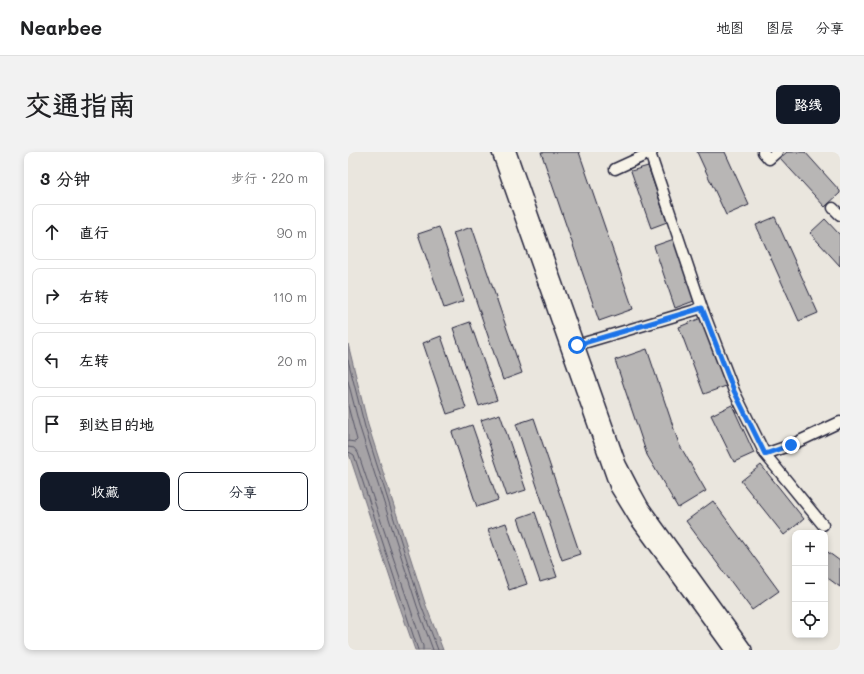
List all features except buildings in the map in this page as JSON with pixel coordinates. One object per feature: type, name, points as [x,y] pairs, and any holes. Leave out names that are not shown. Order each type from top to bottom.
[{"type":"main road","points":[[499,152],[617,487],[636,518],[732,650]]},
{"type":"main road","points":[[510,152],[619,464],[642,507],[745,650]]},
{"type":"street","points":[[615,169],[651,152],[702,308],[734,391],[765,454],[823,525]]},
{"type":"street","points":[[763,152],[769,159],[776,152]]},
{"type":"street","points":[[577,345],[702,308]]},
{"type":"street","points":[[765,454],[791,445],[840,422]]},
{"type":"water","points":[[348,344],[368,425],[425,603],[443,650],[415,650],[348,451]]},
{"type":"route","points":[[577,345],[702,308],[734,391],[765,454],[791,445]]}]
